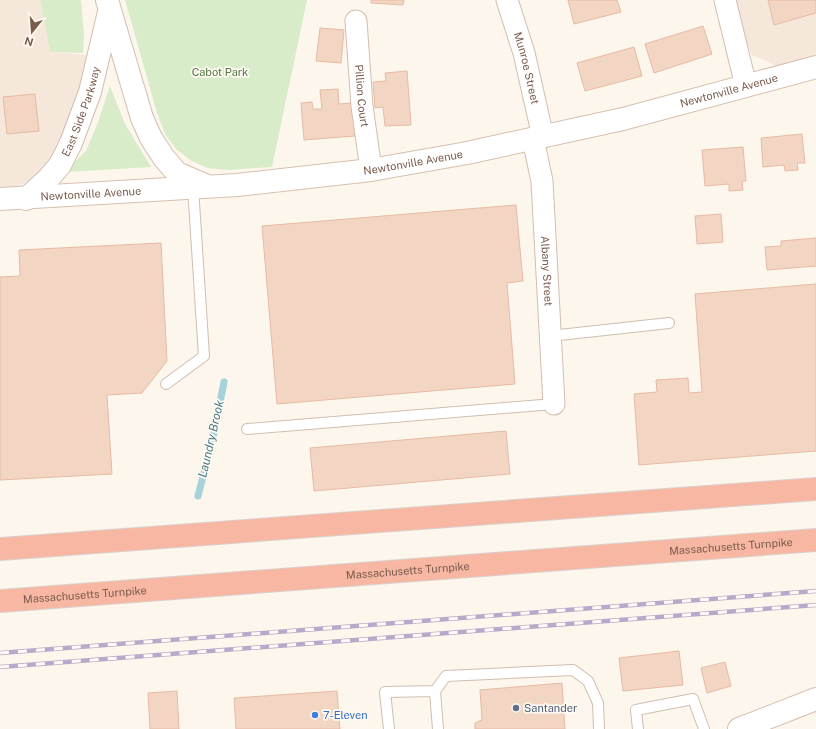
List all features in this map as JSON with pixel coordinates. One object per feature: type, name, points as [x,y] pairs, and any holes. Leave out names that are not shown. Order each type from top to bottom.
[{"type":"highway","points":[[0,549],[816,489]]},
{"type":"highway","name":"Massachusetts Turnpike","points":[[0,601],[816,540]]},
{"type":"main road","name":"East Side Parkway","points":[[108,5],[142,118],[151,138],[164,158],[177,173],[200,187]]},
{"type":"main road","name":"East Side Parkway","points":[[26,199],[48,179],[60,165],[71,143],[90,92],[108,5]]},
{"type":"main road","name":"Newtonville Avenue","points":[[0,199],[26,199],[272,182],[371,170],[467,153],[665,109],[816,68]]},
{"type":"main road","points":[[749,727],[816,699]]},
{"type":"street","name":"Munroe Street","points":[[507,0],[524,53],[538,138]]},
{"type":"street","points":[[725,0],[746,86]]},
{"type":"street","name":"Pillion Court","points":[[356,21],[362,106],[371,170]]},
{"type":"street","name":"Albany Street","points":[[538,138],[542,181],[554,404]]},
{"type":"lane","points":[[166,384],[204,356],[200,187]]},
{"type":"lane","points":[[550,336],[669,324]]},
{"type":"lane","points":[[247,429],[554,404]]},
{"type":"lane","points":[[438,729],[435,691],[446,676],[573,670],[588,681],[598,703],[599,729]]},
{"type":"lane","points":[[389,729],[385,692],[435,691]]},
{"type":"lane","points":[[638,729],[636,710],[694,699],[704,729]]},
{"type":"shaded area","points":[[0,0],[40,0],[50,52],[89,55],[82,85],[64,139],[42,173],[13,189],[0,189]]},
{"type":"shaded area","points":[[734,0],[816,0],[816,57],[779,67],[752,55],[743,37]]},
{"type":"green space","points":[[40,0],[81,0],[84,35],[83,53],[50,52]]},
{"type":"green space","name":"Cabot Park","points":[[125,0],[307,0],[272,167],[228,170],[207,168],[190,160],[176,149],[165,134],[157,113]]},
{"type":"green space","points":[[110,86],[125,124],[151,167],[64,172],[86,151],[98,122]]},
{"type":"building","points":[[371,0],[404,0],[403,5],[371,3]]},
{"type":"building","points":[[568,0],[617,0],[621,12],[574,24]]},
{"type":"building","points":[[768,0],[816,0],[816,13],[774,25]]},
{"type":"building","points":[[703,26],[712,54],[654,73],[645,44]]},
{"type":"building","points":[[320,28],[344,30],[341,63],[316,61]]},
{"type":"building","points":[[634,47],[642,76],[585,91],[577,63]]},
{"type":"building","points":[[407,71],[411,125],[385,126],[383,107],[375,108],[373,82],[386,81],[385,73]]},
{"type":"building","points":[[338,89],[339,104],[352,103],[355,136],[304,140],[301,103],[312,102],[313,109],[322,109],[320,90]]},
{"type":"building","points":[[35,94],[39,131],[7,134],[3,97]]},
{"type":"building","points":[[802,134],[805,163],[797,163],[798,170],[785,171],[784,165],[763,167],[761,138]]},
{"type":"building","points":[[743,147],[746,181],[742,181],[743,190],[729,191],[729,184],[705,186],[702,150]]},
{"type":"building","points":[[516,205],[523,281],[507,283],[515,384],[277,404],[262,226]]},
{"type":"building","points":[[721,214],[723,242],[697,244],[695,216]]},
{"type":"building","points":[[816,238],[816,266],[767,270],[765,247],[781,246],[781,241]]},
{"type":"building","points":[[161,243],[167,361],[142,393],[107,395],[112,474],[0,480],[0,277],[20,276],[19,250]]},
{"type":"building","points":[[816,284],[816,451],[639,465],[634,394],[657,392],[656,380],[688,378],[689,393],[702,392],[695,294]]},
{"type":"building","points":[[506,431],[510,474],[314,491],[310,448]]},
{"type":"building","points":[[679,651],[683,685],[623,691],[619,658]]},
{"type":"building","points":[[725,662],[731,686],[707,693],[701,668]]},
{"type":"building","points":[[562,683],[565,729],[475,729],[475,723],[482,720],[480,690]]},
{"type":"building","points":[[177,691],[179,729],[150,729],[148,693]]},
{"type":"building","points":[[337,691],[340,729],[236,729],[234,698]]},
{"type":"waterway","name":"Laundry Brook","points":[[198,496],[213,438],[224,382]]},
{"type":"railway","points":[[0,653],[816,591]]},
{"type":"railway","points":[[0,667],[816,605]]},
{"type":"place","name":"Santander","points":[[516,708]]},
{"type":"place","name":"7-Eleven","points":[[315,715]]}]
